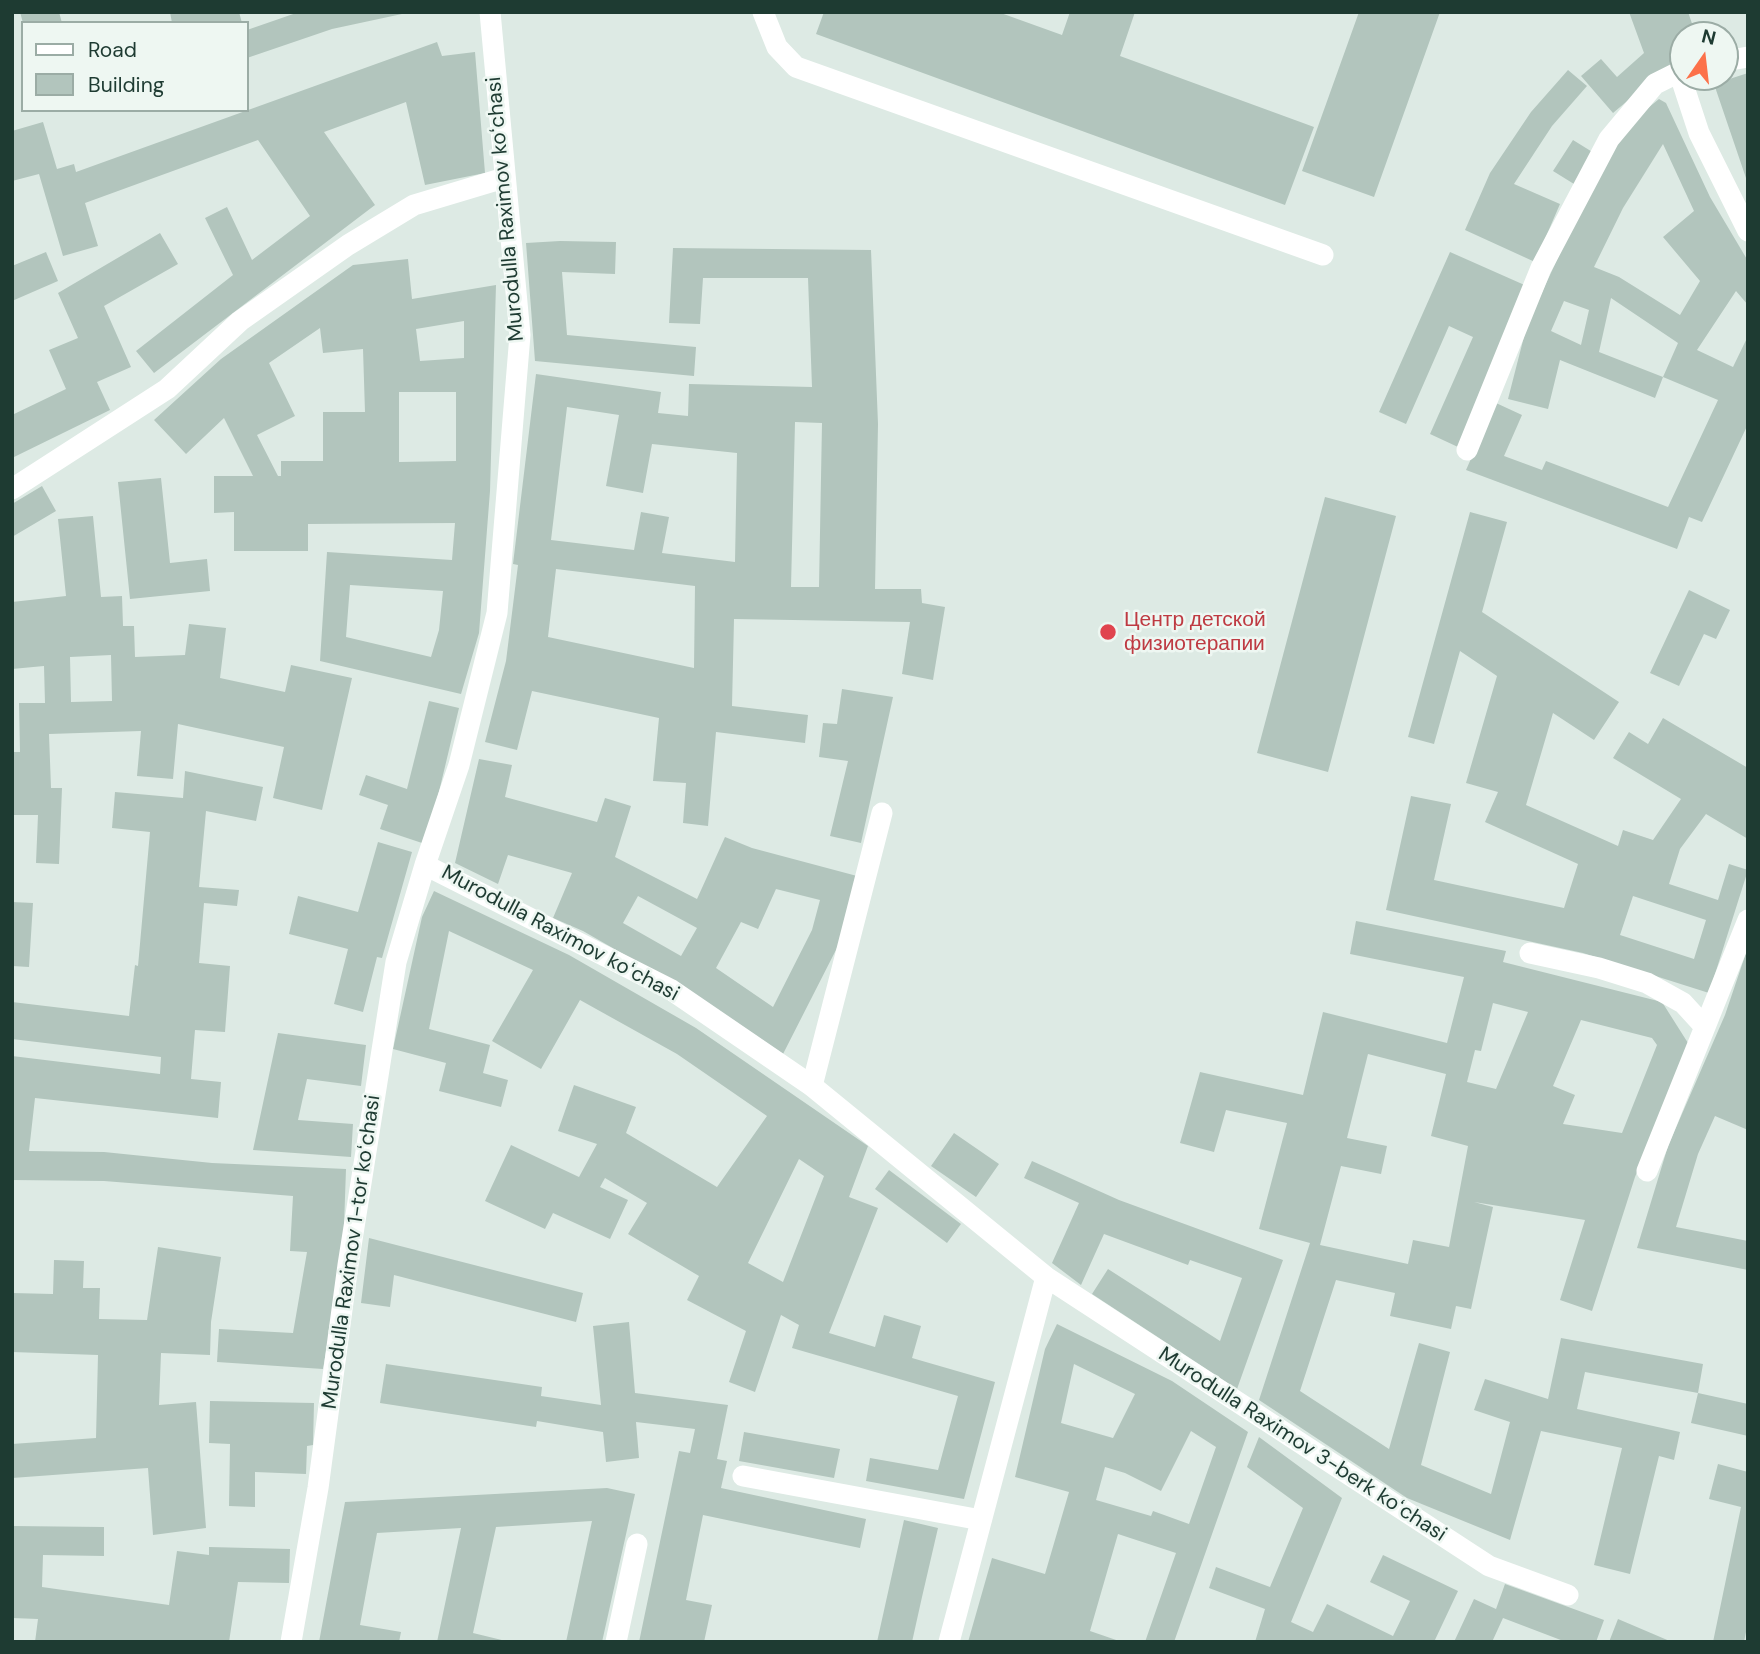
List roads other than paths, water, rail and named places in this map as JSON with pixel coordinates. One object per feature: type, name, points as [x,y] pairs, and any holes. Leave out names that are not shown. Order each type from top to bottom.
[{"type":"street","name":"Murodulla Raximov koʻchasi","points":[[490,12],[520,335],[497,613],[459,765],[425,864],[670,989],[812,1086],[1046,1277]]},
{"type":"street","points":[[766,14],[777,47],[796,67],[1323,255]]},
{"type":"street","points":[[1467,450],[1506,360],[1541,268],[1609,139],[1655,84],[1669,77]]},
{"type":"street","points":[[1687,91],[1699,133],[1748,231]]},
{"type":"street","points":[[12,489],[167,389],[240,321],[348,245],[414,205],[504,178]]},
{"type":"street","points":[[812,1086],[882,813]]},
{"type":"street","name":"Murodulla Raximov 1-tor koʻchasi","points":[[291,1642],[318,1488],[348,1265],[396,962],[425,864]]},
{"type":"street","points":[[1647,1171],[1748,920]]},
{"type":"street","points":[[1530,953],[1599,968],[1647,983],[1683,1003],[1704,1026]]},
{"type":"street","points":[[949,1642],[1046,1277]]},
{"type":"street","name":"Murodulla Raximov 3-berk koʻchasi","points":[[1046,1277],[1489,1566],[1568,1595]]},
{"type":"street","points":[[743,1476],[981,1520]]},
{"type":"street","points":[[616,1642],[637,1544]]},
{"type":"place","name":"Центр детской физиотерапии","points":[[1108,632]]}]
